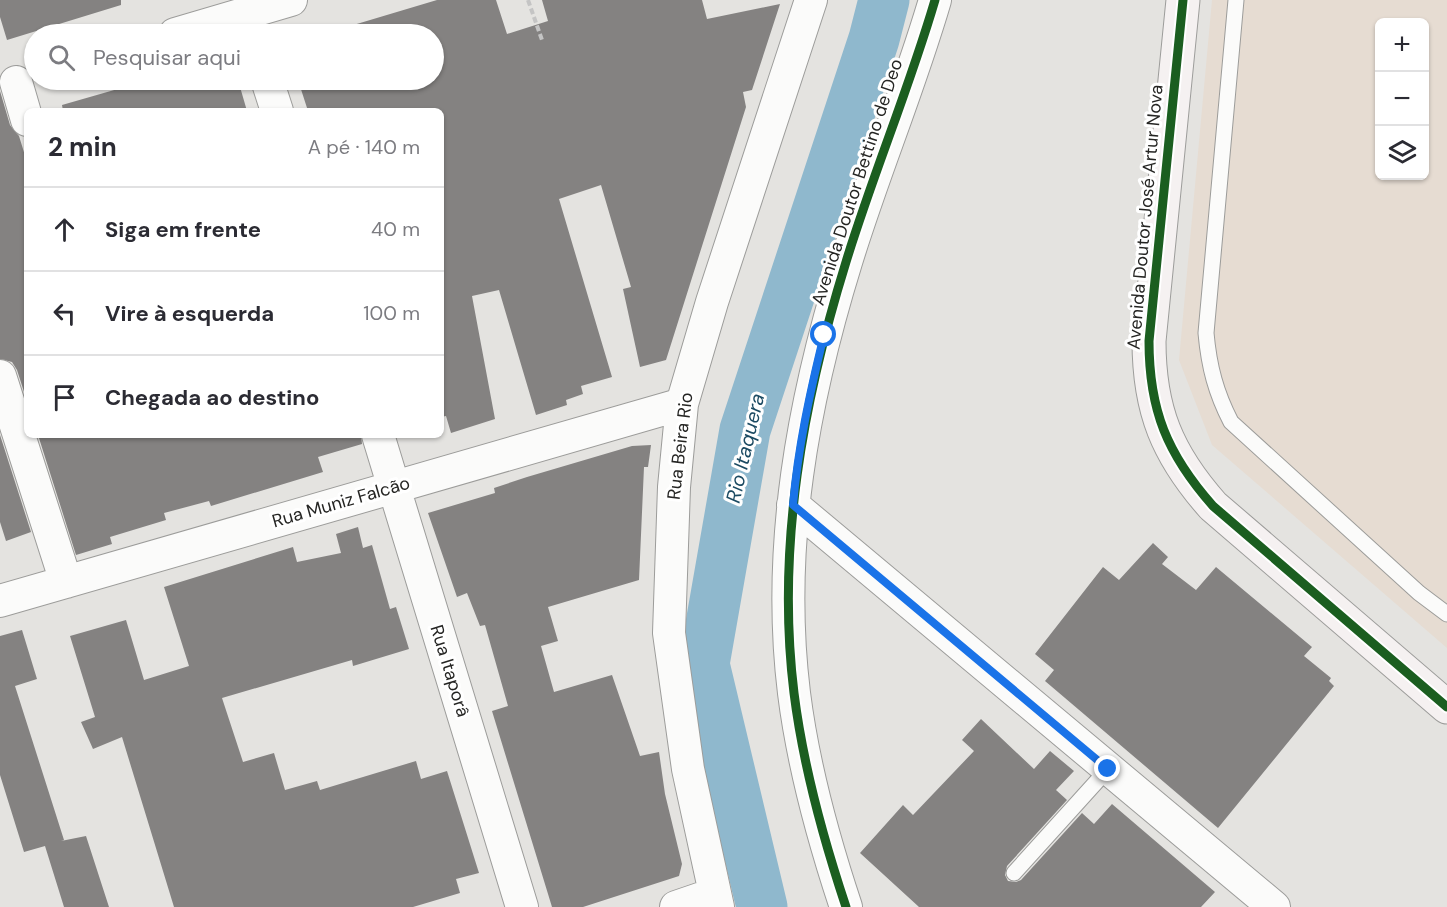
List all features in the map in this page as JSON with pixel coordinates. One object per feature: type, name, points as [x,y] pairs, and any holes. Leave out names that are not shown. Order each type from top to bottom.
[{"type":"main road","name":"Avenida Doutor José Artur Nova","points":[[1183,0],[1149,340],[1152,397],[1161,425],[1187,477],[1213,506],[1447,707]]},
{"type":"street","points":[[216,24],[248,16],[291,0]]},
{"type":"street","name":"Rua Beira Rio","points":[[716,901],[688,769],[669,633],[674,487],[682,404],[712,302],[811,0]]},
{"type":"street","name":"Avenida Doutor Bettino de Deo","points":[[846,907],[804,752],[794,691],[789,546],[797,459],[807,404],[824,335],[846,262],[935,0]]},
{"type":"street","points":[[17,82],[24,109]]},
{"type":"street","points":[[270,90],[276,108]]},
{"type":"street","points":[[0,376],[66,582]]},
{"type":"street","name":"Rua Muniz Falcão","points":[[0,601],[682,404]]},
{"type":"street","name":"Rua Itaporâ","points":[[379,438],[522,907]]},
{"type":"street","points":[[793,505],[1274,907]]},
{"type":"street","points":[[676,907],[716,901]]},
{"type":"lane","points":[[1236,0],[1206,333],[1209,368],[1218,396],[1232,422],[1419,593],[1447,615]]},
{"type":"lane","points":[[1014,873],[1108,769]]},
{"type":"path","points":[[528,0],[542,40]]},
{"type":"shaded area","points":[[1212,0],[1447,0],[1447,648],[1212,445],[1179,360]]},
{"type":"building","points":[[0,0],[121,0],[121,5],[59,24],[24,24],[24,35],[7,40],[0,17]]},
{"type":"building","points":[[437,0],[496,0],[507,34],[548,21],[542,0],[702,0],[707,19],[780,4],[752,90],[743,92],[746,107],[666,360],[640,367],[623,289],[631,287],[601,185],[559,199],[612,377],[581,386],[583,394],[566,400],[567,405],[536,415],[499,290],[472,296],[495,419],[451,433],[446,416],[444,416],[444,108],[307,108],[301,90],[444,90],[444,24],[357,24]]},
{"type":"building","points":[[114,90],[241,90],[246,108],[62,108],[62,105]]},
{"type":"building","points":[[0,91],[10,125],[19,136],[24,152],[24,392],[12,362],[0,359]]},
{"type":"building","points":[[0,435],[31,532],[6,541],[0,522]]},
{"type":"building","points":[[39,438],[361,438],[362,444],[318,457],[323,472],[211,506],[209,501],[164,513],[166,520],[110,537],[112,544],[76,555]]},
{"type":"building","points":[[651,445],[648,467],[644,467],[639,580],[548,607],[558,641],[541,646],[554,692],[612,675],[640,756],[659,752],[665,794],[682,864],[679,876],[583,907],[552,907],[492,711],[508,706],[485,625],[480,626],[467,593],[457,597],[428,513],[495,493],[494,488],[527,477],[632,446]]},
{"type":"building","points":[[358,527],[363,548],[372,545],[390,609],[396,607],[409,649],[353,666],[352,660],[222,698],[243,762],[274,753],[285,790],[317,781],[320,790],[416,761],[421,779],[447,771],[479,873],[456,879],[460,893],[413,907],[174,907],[122,737],[93,749],[81,722],[95,717],[70,636],[126,620],[144,680],[189,666],[164,587],[293,547],[297,562],[341,553],[336,534]]},
{"type":"building","points":[[1153,543],[1168,557],[1162,564],[1196,590],[1216,567],[1312,647],[1304,656],[1331,678],[1329,681],[1334,686],[1218,828],[1045,681],[1054,670],[1035,654],[1103,567],[1119,580]]},
{"type":"building","points":[[22,630],[37,679],[15,686],[64,840],[61,841],[86,836],[109,907],[64,907],[45,846],[24,852],[0,775],[0,636]]},
{"type":"building","points":[[981,719],[1034,769],[1050,751],[1074,771],[1056,790],[1067,800],[1007,866],[1005,875],[1008,881],[1021,880],[1082,813],[1094,824],[1112,804],[1215,892],[1201,907],[919,907],[860,853],[903,805],[913,815],[974,751],[962,740]]},
{"type":"waterway","name":"Rio Itaquera","points":[[762,907],[704,664],[745,430],[874,39],[884,0]]},
{"type":"cycle path","points":[[846,907],[815,801],[794,693],[789,638],[788,584],[791,529],[806,421],[831,314],[846,262],[935,0]]},
{"type":"cycle path","points":[[1183,0],[1149,341],[1153,389],[1164,430],[1184,468],[1213,506],[1447,707]]},
{"type":"route","points":[[824,335],[807,404],[797,459],[793,505],[1108,769]]}]
